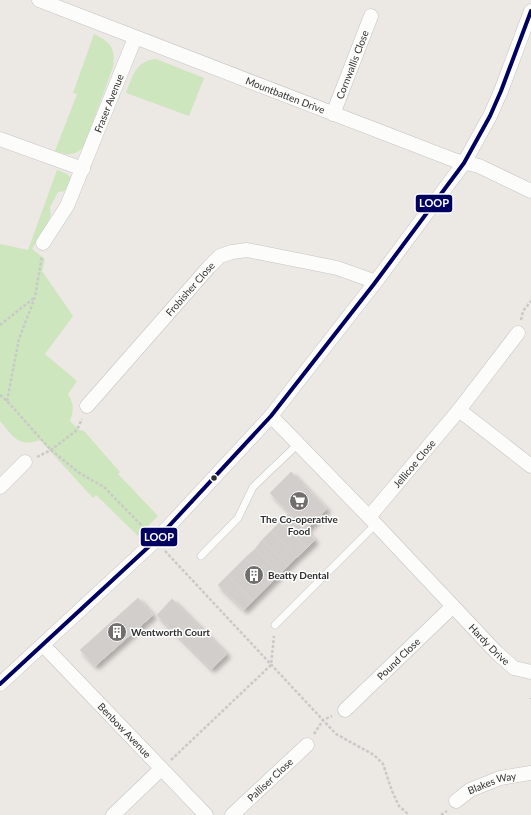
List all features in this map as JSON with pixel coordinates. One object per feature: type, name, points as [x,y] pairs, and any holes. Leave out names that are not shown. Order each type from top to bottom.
[{"type":"street","name":"Mountbatten Drive","points":[[39,0],[62,4],[135,38],[464,163],[479,166],[531,191]]},
{"type":"street","points":[[0,684],[157,539],[270,416],[374,284],[464,163],[490,116],[531,11]]},
{"type":"street","name":"Cornwallis Close","points":[[334,114],[371,16]]},
{"type":"street","name":"Fraser Avenue","points":[[43,243],[67,206],[135,38]]},
{"type":"street","points":[[0,139],[83,169]]},
{"type":"street","name":"Frobisher Close","points":[[87,406],[209,266],[220,256],[232,252],[247,250],[338,268],[368,279],[374,284]]},
{"type":"street","name":"Jellicoe Close","points":[[372,521],[518,333]]},
{"type":"street","points":[[458,410],[531,466]]},
{"type":"street","name":"Hardy Drive","points":[[270,416],[496,652],[514,668],[531,672]]},
{"type":"street","points":[[0,487],[25,462]]},
{"type":"street","name":"Pound Close","points":[[344,710],[452,607]]},
{"type":"street","name":"Benbow Avenue","points":[[43,645],[206,815]]},
{"type":"street","name":"Palliser Close","points":[[232,815],[308,745]]},
{"type":"street","points":[[113,815],[161,768]]},
{"type":"street","name":"Blakes Way","points":[[456,801],[470,790],[500,778],[531,773]]},
{"type":"lane","points":[[201,556],[238,518],[253,486],[298,444]]},
{"type":"lane","points":[[275,625],[372,521]]},
{"type":"path","points":[[7,400],[19,339],[35,297],[43,243]]},
{"type":"path","points":[[0,325],[35,297]]},
{"type":"path","points":[[518,333],[523,311],[531,301]]},
{"type":"path","points":[[0,395],[7,400],[52,450],[78,472],[104,487],[144,528],[157,539],[168,556],[336,734],[374,755],[383,764],[392,791],[399,806],[409,815]]},
{"type":"path","points":[[25,462],[52,450],[77,430],[87,406]]},
{"type":"path","points":[[161,768],[271,665],[275,625]]},
{"type":"path","points":[[308,745],[323,720],[344,710]]},
{"type":"green space","points":[[94,34],[105,40],[111,47],[114,55],[113,67],[84,146],[81,150],[71,154],[55,151],[77,94],[73,93]]},
{"type":"green space","points":[[156,59],[204,78],[189,116],[126,93],[133,75],[139,66],[149,60]]},
{"type":"green space","points":[[57,170],[66,174],[73,181],[66,191],[58,192],[50,207],[51,215],[48,222],[32,249],[45,259],[42,271],[73,316],[45,354],[77,381],[68,394],[73,407],[70,421],[79,430],[84,431],[120,472],[118,474],[158,516],[138,536],[96,495],[93,498],[40,440],[26,443],[21,441],[13,436],[0,421],[0,244],[28,250]]},
{"type":"building","name":"The Co-operative Food","points":[[291,472],[327,509],[306,530],[270,493]]},
{"type":"building","points":[[289,513],[315,540],[307,548],[280,522]]},
{"type":"building","points":[[280,522],[307,548],[297,557],[271,531]]},
{"type":"building","points":[[271,531],[297,557],[288,566],[262,540]]},
{"type":"building","points":[[262,540],[288,566],[280,574],[255,549]]},
{"type":"building","points":[[255,549],[280,574],[271,583],[245,558]]},
{"type":"building","name":"Beatty Dental","points":[[245,558],[271,583],[262,592],[237,566]]},
{"type":"building","points":[[237,566],[262,592],[253,601],[228,575]]},
{"type":"building","points":[[228,575],[253,601],[244,610],[218,585]]},
{"type":"building","name":"Wentworth Court","points":[[138,598],[153,615],[95,666],[80,650]]},
{"type":"building","points":[[172,599],[227,654],[211,669],[157,615]]},
{"type":"transit line","name":"LOOP","points":[[0,684],[157,539],[271,416],[374,284],[464,163],[490,116],[531,11]]},
{"type":"place","name":"The Co-operative Food","points":[[299,501]]},
{"type":"place","name":"Beatty Dental","points":[[254,575]]},
{"type":"place","name":"Wentworth Court","points":[[117,632]]}]
